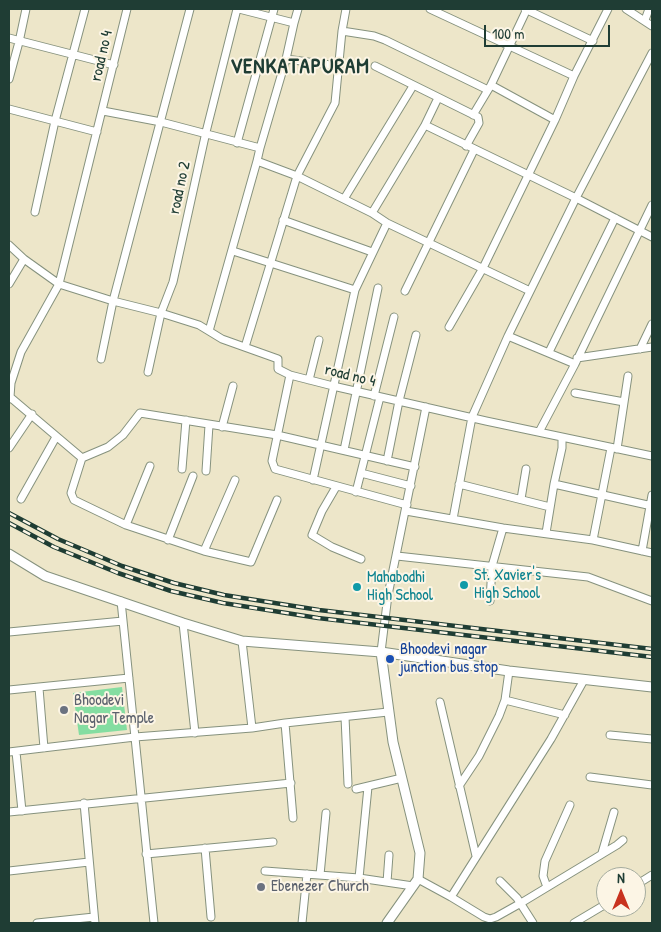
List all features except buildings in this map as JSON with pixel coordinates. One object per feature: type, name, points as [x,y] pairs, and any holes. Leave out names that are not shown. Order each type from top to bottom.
[{"type":"street","points":[[9,79],[26,9]]},
{"type":"street","points":[[35,212],[85,9]]},
{"type":"street","name":"road no 4","points":[[10,398],[11,383],[21,352],[60,284],[127,9]]},
{"type":"street","points":[[100,359],[113,301],[190,9]]},
{"type":"street","points":[[238,9],[294,23]]},
{"type":"street","name":"road no 2","points":[[148,372],[161,313],[173,282],[206,132],[238,9]]},
{"type":"street","points":[[237,143],[274,9]]},
{"type":"street","points":[[209,331],[233,251],[298,9]]},
{"type":"street","points":[[245,347],[297,176],[335,103],[346,9]]},
{"type":"street","points":[[430,9],[574,76]]},
{"type":"street","points":[[473,115],[490,87],[526,9],[592,41]]},
{"type":"street","points":[[449,327],[482,268],[528,176],[574,76],[608,9]]},
{"type":"street","points":[[626,9],[652,26]]},
{"type":"street","points":[[645,20],[649,9]]},
{"type":"street","points":[[342,31],[374,36],[386,40],[490,87],[555,120]]},
{"type":"street","points":[[9,38],[114,65]]},
{"type":"street","points":[[453,519],[472,417],[508,336],[576,198],[652,53]]},
{"type":"street","points":[[286,59],[338,66]]},
{"type":"street","points":[[374,66],[478,117],[479,123],[466,146]]},
{"type":"street","points":[[344,199],[413,86]]},
{"type":"street","points":[[372,213],[425,126],[438,98]]},
{"type":"street","points":[[9,109],[97,132]]},
{"type":"street","points":[[103,111],[206,132],[237,143],[260,148]]},
{"type":"street","points":[[425,126],[576,198],[652,237]]},
{"type":"street","points":[[405,291],[474,150]]},
{"type":"street","points":[[257,161],[297,176],[372,213],[387,223],[530,292]]},
{"type":"street","points":[[539,432],[652,205]]},
{"type":"street","points":[[548,352],[614,218]]},
{"type":"street","points":[[283,220],[372,252]]},
{"type":"street","points":[[313,480],[355,290],[387,223]]},
{"type":"street","points":[[9,245],[24,259],[60,284],[199,325],[222,339],[278,359],[278,369],[290,375],[276,435],[273,466],[276,469],[407,508],[453,519],[593,540],[652,553]]},
{"type":"street","points":[[233,251],[355,290]]},
{"type":"street","points":[[9,284],[24,259]]},
{"type":"street","points":[[344,450],[378,288]]},
{"type":"street","points":[[356,492],[366,456],[394,317]]},
{"type":"street","points":[[640,349],[652,324]]},
{"type":"street","points":[[387,461],[398,401],[416,335]]},
{"type":"street","points":[[508,336],[576,361],[652,347]]},
{"type":"street","points":[[309,380],[319,340]]},
{"type":"street","name":"road no 4","points":[[290,375],[377,397],[652,456]]},
{"type":"street","points":[[593,540],[624,402],[628,376]]},
{"type":"street","points":[[222,427],[233,386]]},
{"type":"street","points":[[575,393],[624,402]]},
{"type":"street","points":[[10,398],[32,414],[82,458]]},
{"type":"street","points":[[387,923],[416,883],[420,854],[393,742],[381,652],[388,594],[407,508],[426,406]]},
{"type":"street","points":[[277,500],[251,562],[204,551],[126,525],[74,500],[71,493],[82,458],[108,447],[123,435],[140,413],[276,435],[415,467]]},
{"type":"street","points":[[9,448],[32,414]]},
{"type":"street","points":[[182,469],[186,420]]},
{"type":"street","points":[[206,471],[208,425]]},
{"type":"street","points":[[21,499],[56,437]]},
{"type":"street","points":[[546,533],[562,448],[562,438]]},
{"type":"street","points":[[126,525],[150,466]]},
{"type":"street","points":[[521,499],[526,469]]},
{"type":"street","points":[[361,473],[411,486]]},
{"type":"street","points":[[168,540],[193,476]]},
{"type":"street","points":[[204,551],[235,480]]},
{"type":"street","points":[[459,484],[550,507]]},
{"type":"street","points":[[554,484],[651,506]]},
{"type":"street","points":[[336,486],[322,510],[312,536],[360,559]]},
{"type":"street","points":[[642,551],[652,495]]},
{"type":"street","points":[[490,601],[492,566],[503,528]]},
{"type":"street","points":[[9,554],[46,576],[242,641],[381,652],[509,671],[652,687]]},
{"type":"street","points":[[397,556],[588,577],[652,601]]},
{"type":"street","points":[[121,601],[154,923]]},
{"type":"street","points":[[9,632],[123,621]]},
{"type":"street","points":[[183,623],[194,733]]},
{"type":"street","points":[[242,641],[252,728]]},
{"type":"street","points":[[459,786],[483,748],[499,716],[505,700],[509,671]]},
{"type":"street","points":[[9,690],[129,678]]},
{"type":"street","points":[[451,896],[566,715],[584,680]]},
{"type":"street","points":[[39,688],[44,748]]},
{"type":"street","points":[[505,700],[566,715]]},
{"type":"street","points":[[440,702],[476,856]]},
{"type":"street","points":[[22,811],[12,752],[135,737],[252,728],[388,712]]},
{"type":"street","points":[[345,718],[348,784]]},
{"type":"street","points":[[285,723],[293,818]]},
{"type":"street","points":[[610,735],[652,739]]},
{"type":"street","points":[[590,776],[652,785]]},
{"type":"street","points":[[356,789],[402,778]]},
{"type":"street","points":[[9,812],[291,783]]},
{"type":"street","points":[[359,878],[368,787]]},
{"type":"street","points":[[36,923],[95,920],[84,804]]},
{"type":"street","points":[[547,887],[543,876],[545,862],[570,805]]},
{"type":"street","points":[[602,854],[614,812]]},
{"type":"street","points":[[320,875],[326,813]]},
{"type":"street","points":[[265,871],[416,883],[451,896],[490,919],[617,846],[623,840]]},
{"type":"street","points":[[146,854],[273,842]]},
{"type":"street","points":[[206,848],[212,917]]},
{"type":"street","points":[[387,882],[389,855]]},
{"type":"street","points":[[9,871],[89,862]]},
{"type":"street","points":[[302,923],[307,874]]},
{"type":"street","points":[[500,880],[520,903],[533,923]]},
{"type":"street","points":[[574,923],[596,910]]},
{"type":"green space","points":[[122,687],[127,730],[79,735],[73,693]]},
{"type":"railway","points":[[9,513],[58,539],[122,566],[174,583],[224,595],[319,610],[652,649]]},
{"type":"railway","points":[[9,523],[54,547],[118,573],[171,591],[223,603],[318,618],[652,657]]},
{"type":"place","name":"St. Xavier's High School","points":[[464,585]]},
{"type":"place","name":"Mahabodhi High School","points":[[357,587]]},
{"type":"place","name":"Bhoodevi nagar junction bus stop","points":[[390,659]]},
{"type":"place","name":"Bhoodevi Nagar Temple","points":[[64,710]]},
{"type":"place","name":"Ebenezer Church","points":[[261,887]]},
{"type":"district","name":"VENKATAPURAM","points":[[300,67]]}]
